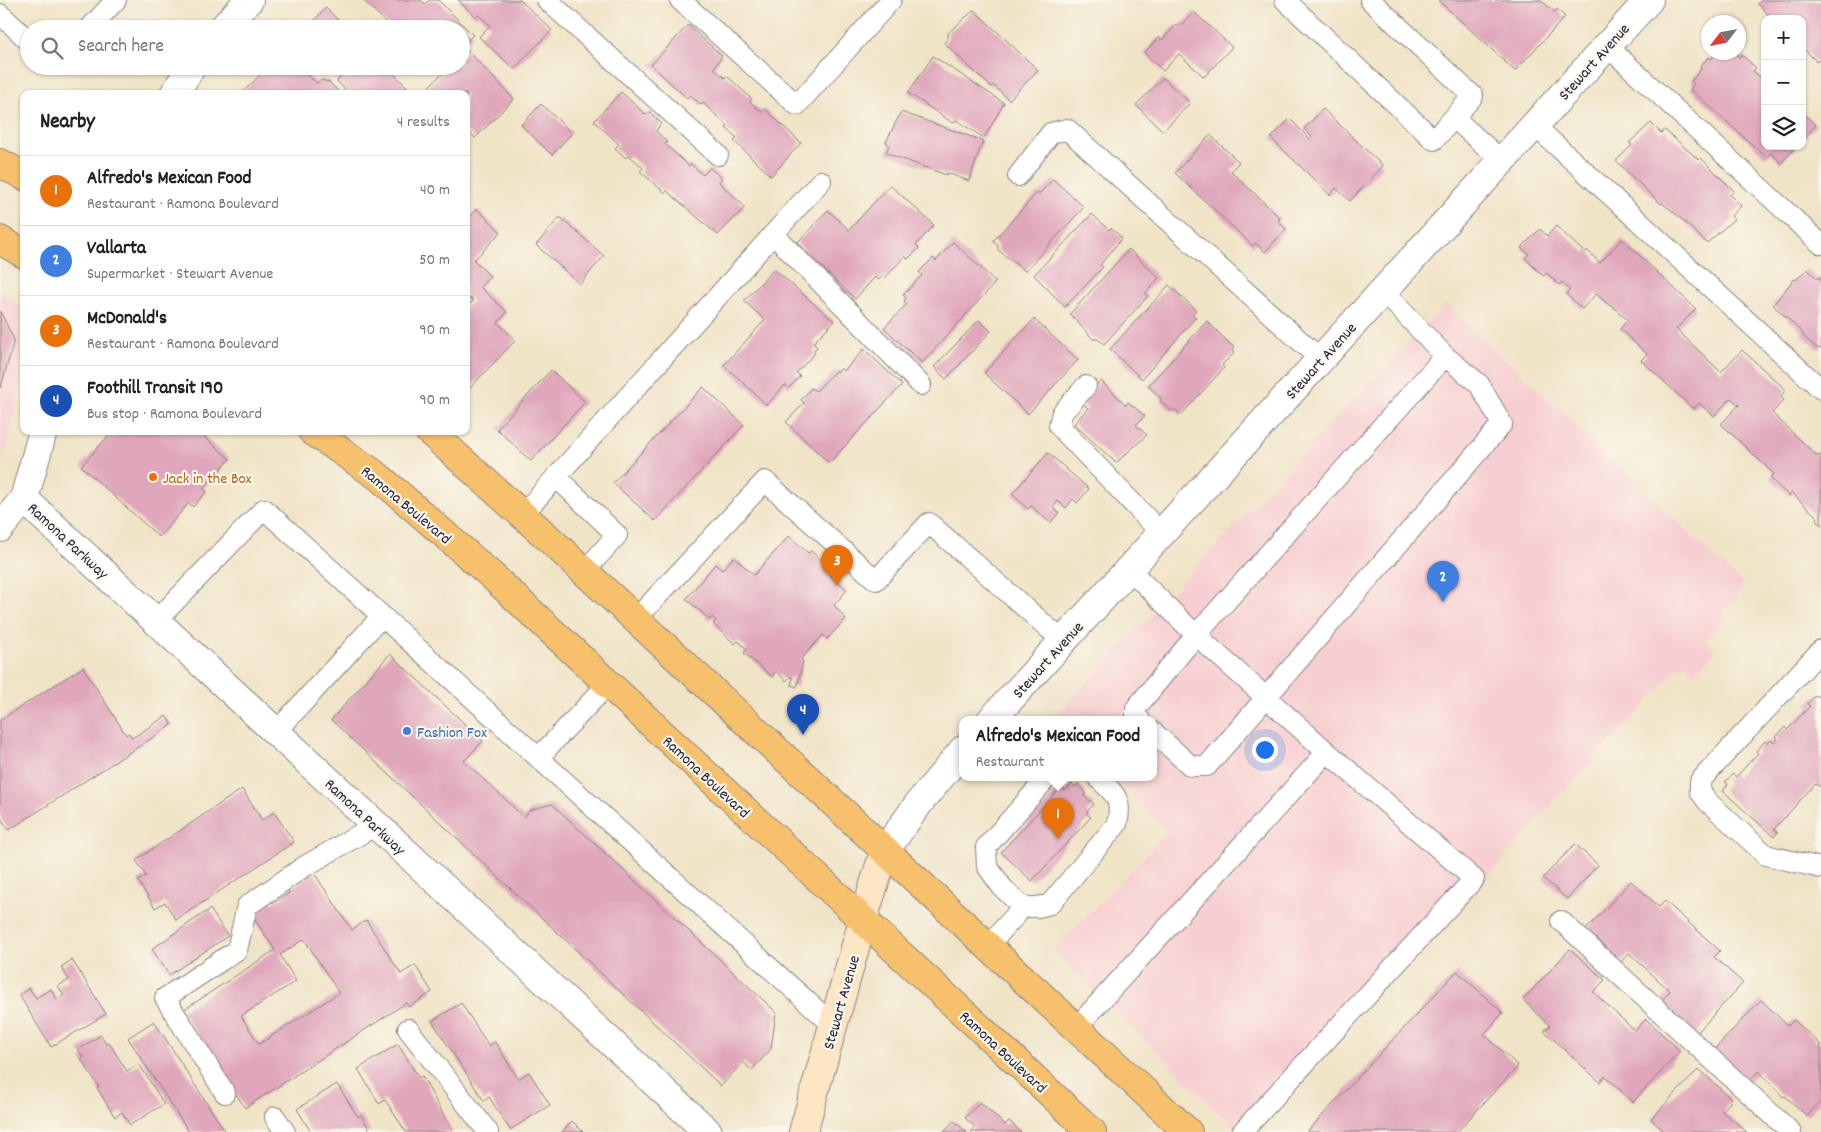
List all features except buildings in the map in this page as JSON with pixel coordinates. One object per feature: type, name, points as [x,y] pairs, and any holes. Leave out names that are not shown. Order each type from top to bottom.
[{"type":"main road","points":[[0,163],[20,174]]},
{"type":"main road","points":[[0,240],[20,252]]},
{"type":"main road","name":"Ramona Boulevard","points":[[318,435],[380,477],[492,576],[1092,1132]]},
{"type":"main road","points":[[432,435],[584,572],[1188,1132]]},
{"type":"street","points":[[230,20],[249,0]]},
{"type":"street","name":"Stewart Avenue","points":[[1001,716],[1063,641],[1649,0]]},
{"type":"street","points":[[177,90],[186,75]]},
{"type":"street","points":[[0,528],[24,499],[42,435]]},
{"type":"street","name":"Ramona Parkway","points":[[24,499],[708,1132]]},
{"type":"street","name":"Stewart Avenue","points":[[803,1132],[862,920],[884,852],[919,803],[959,755]]},
{"type":"lane","points":[[97,20],[116,0]]},
{"type":"lane","points":[[547,0],[718,154]]},
{"type":"lane","points":[[680,0],[797,106],[891,0]]},
{"type":"lane","points":[[1285,0],[1434,140],[1473,96],[1370,0]]},
{"type":"lane","points":[[0,14],[20,33]]},
{"type":"lane","points":[[1607,46],[1821,244]]},
{"type":"lane","points":[[1454,118],[1502,161]]},
{"type":"lane","points":[[1534,125],[1821,389]]},
{"type":"lane","points":[[1018,176],[1051,133],[1067,129],[1321,360]]},
{"type":"lane","points":[[522,515],[821,181]]},
{"type":"lane","points":[[773,234],[922,385]]},
{"type":"lane","points":[[1157,736],[1191,766],[1207,766],[1267,699],[1502,424],[1479,384],[1445,356],[1383,291]]},
{"type":"lane","points":[[1136,716],[1136,708],[1196,635],[1445,356]]},
{"type":"lane","points":[[1086,386],[1062,413],[1059,426],[1161,533]]},
{"type":"lane","points":[[556,477],[617,535],[584,572]]},
{"type":"lane","points":[[635,620],[765,481],[876,580],[929,524],[1063,641]]},
{"type":"lane","points":[[156,621],[264,509],[833,1025]]},
{"type":"lane","points":[[1129,569],[1196,635],[1267,699],[1474,879],[1242,1132]]},
{"type":"lane","points":[[276,732],[382,616]]},
{"type":"lane","points":[[1821,650],[1700,781],[1700,791],[1707,801],[1766,854],[1821,868]]},
{"type":"lane","points":[[538,758],[608,684]]},
{"type":"lane","points":[[1076,1028],[1327,752]]},
{"type":"lane","points":[[1044,781],[986,847],[987,866],[1002,888],[1023,907],[1038,907],[1050,904],[1117,824],[1120,811],[1117,796],[1101,781]]},
{"type":"lane","points":[[225,1093],[165,998],[237,950],[247,906],[302,868],[376,825]]},
{"type":"lane","points":[[988,947],[1023,907]]},
{"type":"lane","points":[[1561,921],[1791,1132]]},
{"type":"lane","points":[[408,1029],[488,1132]]},
{"type":"shaded area","points":[[0,292],[20,305],[20,386],[8,446],[0,459]]},
{"type":"shaded area","points":[[1446,303],[1744,585],[1721,617],[1723,620],[1705,640],[1716,651],[1695,673],[1683,663],[1522,837],[1470,898],[1238,1132],[1054,950],[1168,832],[1119,781],[1157,781],[1157,716],[1056,715]]},
{"type":"place","name":"Jack in the Box","points":[[153,477]]},
{"type":"place","name":"McDonald's","points":[[837,586]]},
{"type":"place","name":"Vallarta","points":[[1443,602]]},
{"type":"place","name":"Fashion Fox","points":[[407,731]]},
{"type":"place","name":"Foothill Transit 190","points":[[803,735]]},
{"type":"place","name":"Alfredo's Mexican Food","points":[[1058,839]]}]
